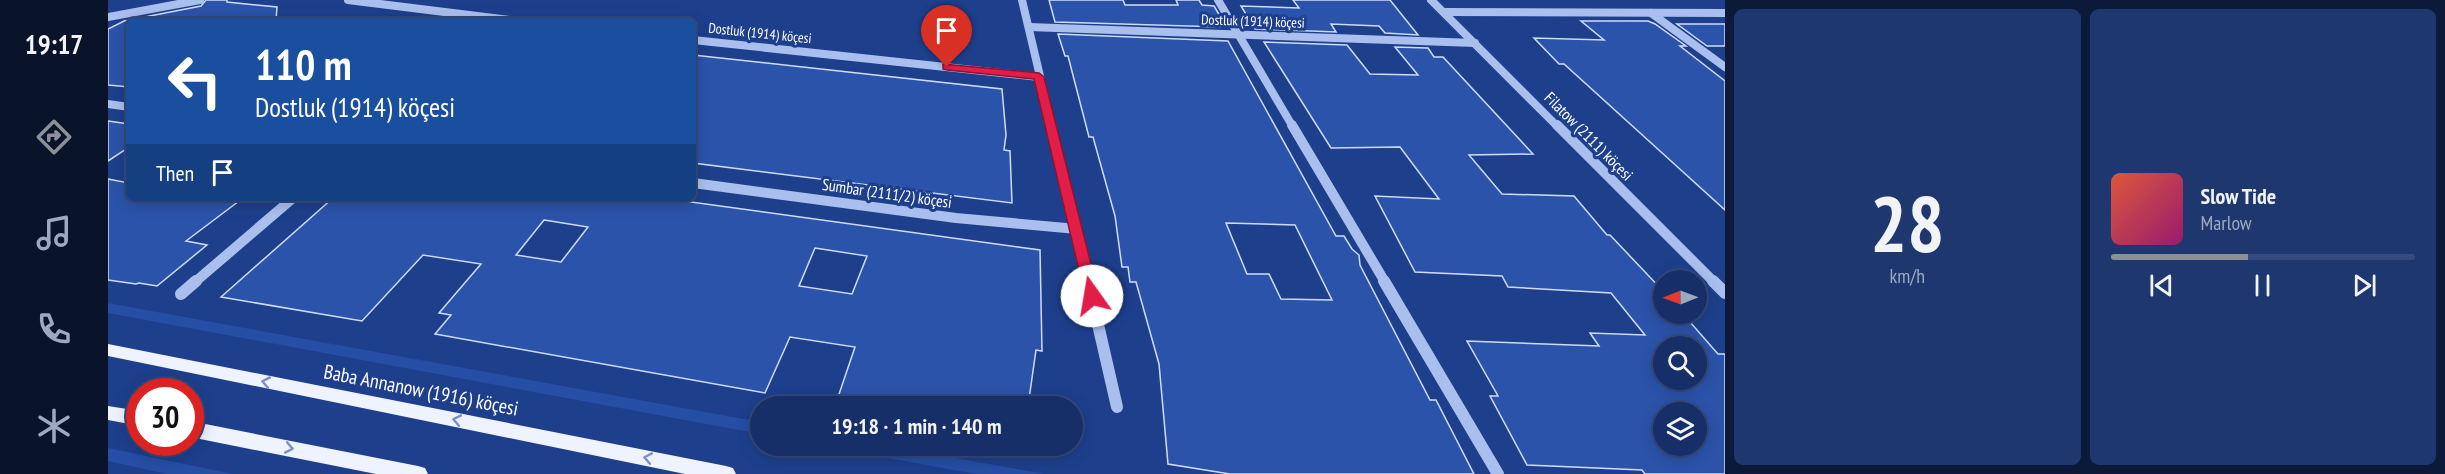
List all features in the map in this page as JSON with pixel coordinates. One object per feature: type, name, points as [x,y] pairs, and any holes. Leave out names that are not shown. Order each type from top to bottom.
[{"type":"main road","name":"Baba Annanow (1916) köçesi","points":[[108,350],[726,474]]},
{"type":"main road","points":[[108,413],[126,416]]},
{"type":"main road","points":[[204,432],[418,474]]},
{"type":"street","points":[[108,17],[200,0]]},
{"type":"street","points":[[348,0],[491,18]]},
{"type":"street","points":[[406,7],[413,0]]},
{"type":"street","points":[[1022,0],[1117,407]]},
{"type":"street","points":[[1218,0],[1498,474]]},
{"type":"street","name":"Filatow (2111) köçesi","points":[[1431,0],[1725,293]]},
{"type":"street","points":[[1444,12],[1725,13]]},
{"type":"street","points":[[1651,13],[1725,67]]},
{"type":"street","name":"Dostluk (1914) köçesi","points":[[1029,27],[1475,43]]},
{"type":"street","name":"Dostluk (1914) köçesi","points":[[696,40],[1039,77]]},
{"type":"street","points":[[108,104],[126,107]]},
{"type":"street","name":"Sumbar (2111/2) köçesi","points":[[696,183],[957,218],[1077,229]]},
{"type":"street","points":[[182,294],[290,201]]},
{"type":"shaded area","points":[[108,303],[750,420],[750,432],[108,313]]},
{"type":"shaded area","points":[[108,448],[126,452],[126,456],[146,456],[233,474],[167,474],[108,461]]},
{"type":"shaded area","points":[[877,456],[945,456],[1045,474],[976,474]]},
{"type":"building","points":[[206,0],[227,0],[227,2],[277,7],[276,18],[139,18],[201,6]]},
{"type":"building","points":[[1049,0],[1123,0],[1125,5],[1178,5],[1176,0],[1199,0],[1202,5],[1214,6],[1220,16],[1216,18],[1221,27],[1055,22]]},
{"type":"building","points":[[1293,0],[1390,0],[1418,35],[1385,33],[1379,26],[1331,24],[1336,32],[1255,29],[1241,6],[1299,8]]},
{"type":"building","points":[[126,21],[126,87],[108,85],[108,29]]},
{"type":"building","points":[[1581,21],[1648,21],[1686,46],[1680,46],[1725,81],[1725,210],[1564,64],[1559,64],[1534,38],[1604,40]]},
{"type":"building","points":[[1677,24],[1725,24],[1725,46],[1707,46]]},
{"type":"building","points":[[1058,34],[1228,41],[1336,236],[1344,236],[1359,255],[1360,265],[1430,400],[1436,400],[1474,474],[1230,474],[1168,464],[1159,364],[1136,282],[1130,282],[1128,267],[1122,267],[1115,216],[1093,137],[1089,137],[1068,56],[1065,56]],"holes":[[[1226,223],[1295,225],[1332,300],[1281,299],[1269,274],[1247,274]]]},
{"type":"building","points":[[1264,42],[1347,45],[1370,74],[1418,75],[1395,47],[1428,48],[1434,57],[1443,57],[1533,154],[1469,155],[1502,194],[1574,196],[1607,235],[1610,235],[1653,280],[1653,324],[1692,324],[1702,336],[1653,336],[1653,390],[1707,390],[1707,341],[1718,354],[1725,354],[1725,474],[1645,474],[1642,470],[1527,465],[1490,396],[1498,396],[1467,341],[1599,346],[1590,333],[1645,335],[1611,293],[1508,287],[1502,276],[1415,272],[1375,196],[1439,199],[1400,147],[1331,148]]},
{"type":"building","points":[[696,55],[1002,89],[1006,135],[1004,150],[1010,151],[1012,203],[696,163]]},
{"type":"building","points":[[108,121],[126,124],[126,149],[108,161]]},
{"type":"building","points":[[108,179],[126,182],[126,201],[239,201],[186,241],[207,245],[157,286],[108,280]]},
{"type":"building","points":[[330,201],[684,201],[1040,250],[1042,351],[1036,350],[1029,396],[838,396],[855,347],[790,337],[765,393],[435,334],[451,315],[439,313],[481,264],[423,255],[362,321],[221,297]],"holes":[[[544,220],[588,227],[561,262],[516,255]],[[815,248],[867,256],[852,294],[799,286]]]},
{"type":"route","points":[[947,67],[1039,77],[1092,296]]}]
